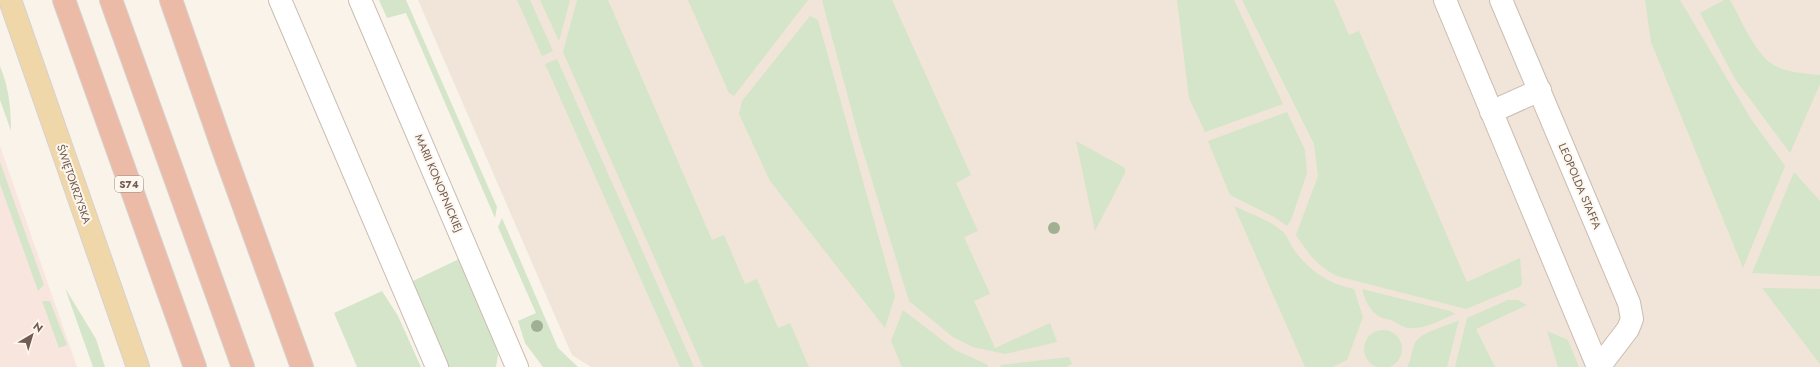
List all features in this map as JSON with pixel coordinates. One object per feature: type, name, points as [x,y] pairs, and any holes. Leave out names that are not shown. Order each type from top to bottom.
[{"type":"highway","name":"S74","points":[[64,0],[195,367]]},
{"type":"highway","points":[[111,0],[243,367]]},
{"type":"highway","points":[[171,0],[220,142],[302,367]]},
{"type":"main road","name":"ŚWIĘTOKRZYSKA","points":[[10,0],[138,367]]},
{"type":"street","points":[[280,0],[437,367]]},
{"type":"street","name":"MARII KONOPNICKIEJ","points":[[360,0],[517,367]]},
{"type":"street","name":"LEOPOLDA STAFFA","points":[[1445,0],[1599,367],[1628,329],[1632,319],[1629,303],[1502,0]]},
{"type":"street","points":[[1492,112],[1540,90]]},
{"type":"shaded area","points":[[418,0],[1820,0],[1820,367],[591,367],[572,355]]},
{"type":"shaded area","points":[[0,146],[77,367],[0,367]]},
{"type":"green space","points":[[379,0],[406,0],[497,207],[495,218],[406,13],[387,18]]},
{"type":"green space","points":[[517,0],[530,0],[553,51],[542,56]]},
{"type":"green space","points":[[540,0],[570,0],[559,41]]},
{"type":"green space","points":[[577,0],[608,0],[712,240],[724,235],[745,284],[757,279],[778,328],[790,323],[809,367],[703,367],[563,52]]},
{"type":"green space","points":[[688,0],[808,0],[734,96],[729,93]]},
{"type":"green space","points":[[822,0],[892,0],[971,175],[956,183],[978,231],[964,237],[990,294],[974,301],[995,348],[1050,323],[1057,342],[1005,354],[973,347],[953,337],[909,301],[859,138]]},
{"type":"green space","points":[[1177,0],[1234,0],[1283,104],[1205,132],[1189,98]]},
{"type":"green space","points":[[1242,0],[1334,0],[1349,35],[1359,31],[1467,282],[1520,258],[1521,286],[1466,309],[1337,276],[1318,263],[1296,235],[1318,176],[1314,144]]},
{"type":"green space","points":[[1645,0],[1680,0],[1751,119],[1785,166],[1743,268],[1651,42]]},
{"type":"green space","points":[[1724,0],[1730,0],[1748,35],[1765,59],[1777,67],[1789,71],[1820,75],[1820,84],[1790,153],[1735,79],[1700,13]]},
{"type":"green space","points":[[810,16],[818,20],[895,296],[885,328],[770,181],[739,114],[742,101]]},
{"type":"green space","points":[[557,59],[694,367],[680,367],[545,64]]},
{"type":"green space","points":[[0,66],[6,82],[9,98],[11,131],[0,100]]},
{"type":"green space","points":[[1287,112],[1305,150],[1307,173],[1291,220],[1287,226],[1276,218],[1230,195],[1208,141]]},
{"type":"green space","points":[[1076,141],[1125,168],[1125,173],[1095,231]]},
{"type":"green space","points":[[0,162],[44,285],[38,291],[0,184]]},
{"type":"green space","points":[[1794,172],[1820,201],[1820,276],[1752,273]]},
{"type":"green space","points":[[1234,206],[1268,222],[1281,230],[1298,255],[1318,274],[1335,283],[1354,289],[1363,317],[1347,360],[1332,367],[1305,367]]},
{"type":"green space","points":[[502,218],[558,348],[578,367],[543,367],[525,343],[518,321],[536,313],[498,227]]},
{"type":"green space","points":[[459,259],[495,344],[498,355],[496,367],[447,367],[411,282]]},
{"type":"green space","points":[[65,288],[96,339],[105,367],[93,367]]},
{"type":"green space","points":[[1762,288],[1820,289],[1820,364]]},
{"type":"green space","points":[[1362,289],[1450,311],[1455,314],[1427,326],[1416,328],[1405,327],[1376,315],[1368,305]]},
{"type":"green space","points":[[382,291],[398,316],[421,367],[357,367],[334,313]]},
{"type":"green space","points":[[1508,300],[1518,300],[1527,305],[1476,329],[1495,367],[1455,367],[1467,318]]},
{"type":"green space","points":[[42,301],[50,301],[67,345],[59,348]]},
{"type":"green space","points":[[903,310],[955,350],[988,365],[988,367],[902,367],[891,341]]},
{"type":"green space","points":[[1459,320],[1447,367],[1407,367],[1415,343],[1418,339],[1428,332]]},
{"type":"green space","points":[[1379,330],[1387,330],[1397,335],[1401,342],[1401,356],[1397,363],[1387,368],[1379,368],[1369,363],[1367,360],[1364,353],[1364,345],[1369,335],[1372,333]]},
{"type":"green space","points":[[1547,331],[1568,340],[1579,367],[1558,367]]},
{"type":"green space","points":[[1069,357],[1072,364],[1066,367],[1000,367],[1001,365]]}]
